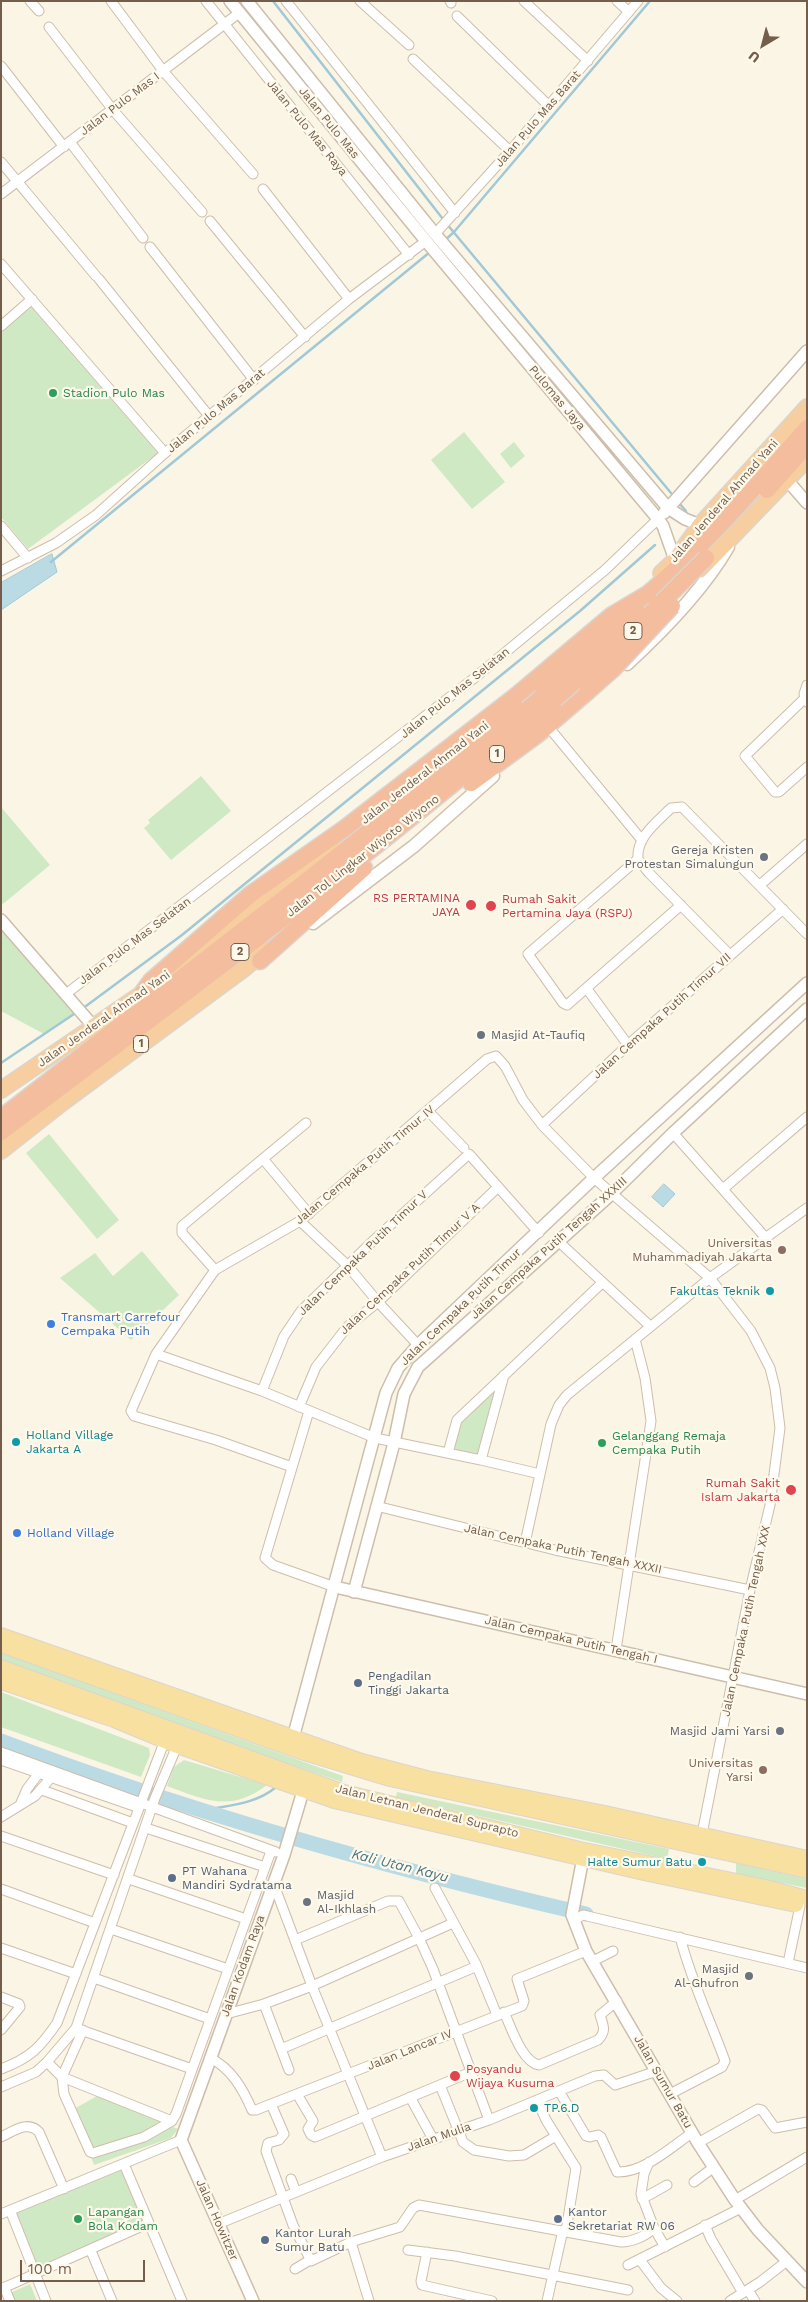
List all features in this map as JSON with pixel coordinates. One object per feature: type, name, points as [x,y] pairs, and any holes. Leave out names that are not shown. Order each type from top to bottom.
[{"type":"highway","name":"Jalan Jenderal Ahmad Yani","points":[[1,1090],[92,1024],[162,980],[579,650],[616,618],[674,560],[700,525],[807,407]]},
{"type":"highway","name":"2","points":[[648,594],[684,564],[718,529],[807,428]]},
{"type":"highway","name":"2","points":[[706,558],[807,445]]},
{"type":"highway","name":"1","points":[[1,1151],[75,1093],[254,963],[386,842],[522,734],[635,636],[807,459]]},
{"type":"highway","points":[[254,963],[379,855],[472,782],[538,734],[613,669],[695,580],[706,558]]},
{"type":"highway","name":"Jalan Tol Lingkar Wiyoto Wiyono","points":[[1,1132],[273,927],[468,772],[614,648],[706,558]]},
{"type":"highway","points":[[143,992],[151,981],[244,900],[344,829],[516,696],[611,616],[648,594]]},
{"type":"highway","name":"Jalan Tol Lingkar Wiyoto Wiyono","points":[[1,1118],[305,882],[542,693],[618,625],[648,594]]},
{"type":"highway","points":[[616,618],[635,636]]},
{"type":"highway","points":[[579,650],[596,670]]},
{"type":"main road","name":"1","points":[[254,963],[276,951],[396,859],[640,652],[671,620],[716,566],[736,533]]},
{"type":"main road","points":[[1,1635],[362,1761],[419,1776],[702,1834],[801,1857],[807,1871]]},
{"type":"main road","name":"Jalan Letnan Jenderal Suprapto","points":[[1,1645],[331,1762],[400,1781],[556,1817],[807,1871]]},
{"type":"main road","name":"Jalan Letnan Jenderal Suprapto","points":[[1,1667],[272,1772],[304,1792],[334,1801],[651,1875],[805,1904]]},
{"type":"main road","name":"Jalan Letnan Jenderal Suprapto","points":[[1,1682],[114,1720],[171,1743],[344,1792],[524,1835],[760,1886],[805,1904]]},
{"type":"main road","points":[[156,1690],[169,1705]]},
{"type":"main road","points":[[394,1805],[400,1781]]},
{"type":"main road","points":[[556,1817],[575,1808]]},
{"type":"main road","points":[[524,1835],[536,1848]]},
{"type":"main road","points":[[747,1893],[760,1886]]},
{"type":"street","points":[[30,1],[38,12]]},
{"type":"street","points":[[111,1],[164,72],[253,174]]},
{"type":"street","name":"Jalan Pulo Mas Raya","points":[[206,1],[412,253]]},
{"type":"street","name":"Jalan Pulo Mas","points":[[230,1],[238,14],[431,238]]},
{"type":"street","name":"Jalan Pulo Mas","points":[[247,1],[431,238]]},
{"type":"street","points":[[286,1],[453,216]]},
{"type":"street","points":[[360,1],[409,45]]},
{"type":"street","points":[[524,1],[588,61]]},
{"type":"street","points":[[617,1],[629,12]]},
{"type":"street","name":"Jalan Pulo Mas Barat","points":[[1,571],[71,534],[349,300],[431,238],[510,151],[638,1]]},
{"type":"street","name":"Jalan Pulo Mas I","points":[[1,194],[238,14]]},
{"type":"street","points":[[457,16],[549,106]]},
{"type":"street","points":[[49,27],[113,110],[202,212]]},
{"type":"street","points":[[412,59],[510,151]]},
{"type":"street","points":[[1,66],[143,238]]},
{"type":"street","points":[[1,162],[98,278],[209,416]]},
{"type":"street","points":[[263,189],[349,300]]},
{"type":"street","points":[[210,221],[305,337]]},
{"type":"street","name":"Pulomas Jaya","points":[[431,238],[671,511],[700,525]]},
{"type":"street","points":[[150,247],[254,380]]},
{"type":"street","name":"Pulomas Jaya","points":[[445,254],[661,523],[674,560]]},
{"type":"street","points":[[1,264],[165,453]]},
{"type":"street","points":[[1,326],[32,299]]},
{"type":"street","name":"Jalan Pulo Mas Selatan","points":[[67,996],[473,680],[661,523],[807,351]]},
{"type":"street","points":[[787,480],[807,504]]},
{"type":"street","points":[[1,526],[28,558]]},
{"type":"street","points":[[807,685],[805,700],[746,753],[746,759],[775,792],[779,792],[807,767]]},
{"type":"street","points":[[550,730],[641,839]]},
{"type":"street","points":[[730,955],[649,872],[638,858],[638,848],[641,839],[671,808],[682,808],[807,934]]},
{"type":"street","points":[[760,885],[807,844]]},
{"type":"street","points":[[638,858],[528,954],[563,1003],[568,1005],[681,905]]},
{"type":"street","name":"Jalan Cempaka Putih Timur VII","points":[[542,1125],[628,1045],[783,909]]},
{"type":"street","points":[[1,920],[92,1024]]},
{"type":"street","name":"Jalan Cempaka Putih Timur","points":[[293,1738],[344,1589],[386,1393],[398,1368],[418,1345],[807,983]]},
{"type":"street","points":[[587,989],[628,1045]]},
{"type":"street","name":"Jalan Cempaka Putih Tengah XXXIII","points":[[344,1589],[376,1506],[404,1394],[418,1367],[558,1241],[807,1009]]},
{"type":"street","name":"Jalan Cempaka Putih Tengah XXX","points":[[494,1056],[498,1057],[505,1066],[523,1100],[542,1125],[609,1192],[710,1278],[751,1331],[770,1368],[780,1414],[770,1505],[750,1590],[702,1834]]},
{"type":"street","name":"Jalan Cempaka Putih Timur IV","points":[[292,1467],[216,1440],[134,1416],[131,1411],[156,1354],[215,1270],[300,1221],[386,1145],[494,1056]]},
{"type":"street","points":[[428,1112],[467,1151],[497,1188],[539,1233]]},
{"type":"street","points":[[723,1189],[807,1117]]},
{"type":"street","points":[[215,1270],[182,1233],[182,1226],[306,1124]]},
{"type":"street","points":[[673,1133],[765,1237]]},
{"type":"street","name":"Jalan Cempaka Putih Timur V","points":[[262,1391],[279,1347],[294,1321],[347,1266],[467,1151]]},
{"type":"street","points":[[264,1160],[309,1214]]},
{"type":"street","name":"Jalan Cempaka Putih Timur V A","points":[[299,1406],[316,1367],[347,1327],[378,1302],[497,1188]]},
{"type":"street","points":[[526,1543],[551,1424],[559,1405],[567,1395],[710,1278],[807,1208]]},
{"type":"street","points":[[300,1221],[347,1266],[418,1345]]},
{"type":"street","points":[[558,1241],[650,1326]]},
{"type":"street","points":[[448,1453],[457,1420],[602,1283]]},
{"type":"street","points":[[616,1650],[651,1421],[645,1378],[635,1339]]},
{"type":"street","points":[[156,1354],[262,1391],[377,1439],[540,1474]]},
{"type":"street","points":[[481,1460],[504,1375]]},
{"type":"street","points":[[309,1411],[265,1558],[273,1565],[344,1589]]},
{"type":"street","name":"Jalan Cempaka Putih Tengah XXXII","points":[[376,1506],[526,1543],[750,1590]]},
{"type":"street","name":"Jalan Cempaka Putih Tengah I","points":[[344,1589],[807,1694]]},
{"type":"street","points":[[2,2066],[26,2059],[58,2023],[151,1774],[171,1743]]},
{"type":"street","points":[[171,1743],[155,1807],[111,1928],[62,2077],[64,2094],[90,2152],[93,2153],[144,2137],[172,2121],[271,1851]]},
{"type":"street","points":[[1,1752],[42,1770]]},
{"type":"street","points":[[1,1760],[42,1770],[141,1801],[284,1855]]},
{"type":"street","points":[[20,1805],[28,1789],[42,1770]]},
{"type":"street","points":[[1,1817],[42,1790],[54,1774]]},
{"type":"street","points":[[42,1790],[133,1823]]},
{"type":"street","name":"Jalan Kodam Raya","points":[[181,2140],[284,1855],[304,1792]]},
{"type":"street","points":[[146,1828],[265,1867]]},
{"type":"street","points":[[1,1836],[114,1875]]},
{"type":"street","points":[[583,1858],[573,1917],[583,1915],[807,1968]]},
{"type":"street","points":[[129,1879],[246,1919]]},
{"type":"street","points":[[273,1882],[312,1986],[382,2157]]},
{"type":"street","points":[[435,1888],[476,1964],[475,1967],[500,2014],[526,2057],[532,2063],[538,2065],[598,2040],[602,2035],[604,2025],[600,2015],[617,2002]]},
{"type":"street","points":[[1,1889],[95,1924]]},
{"type":"street","points":[[295,1940],[388,1901],[396,1900],[401,1904],[420,1938],[489,2120]]},
{"type":"street","points":[[788,1962],[805,1904]]},
{"type":"street","name":"Jalan Sumur Batu","points":[[573,1917],[586,1950],[695,2138],[738,2204],[807,2282]]},
{"type":"street","points":[[226,2014],[264,2004],[312,1986],[454,1922]]},
{"type":"street","points":[[111,1928],[228,1969]]},
{"type":"street","points":[[670,2094],[722,2067],[725,2061],[707,2010],[688,1966],[680,1937]]},
{"type":"street","points":[[88,1944],[104,1949]]},
{"type":"street","points":[[1,1948],[76,1974]]},
{"type":"street","name":"Jalan Lancar IV","points":[[210,2058],[218,2062],[233,2076],[253,2110],[522,2006],[524,2002],[517,1980],[586,1950]]},
{"type":"street","points":[[593,1961],[613,1951]]},
{"type":"street","points":[[281,2049],[475,1967]]},
{"type":"street","points":[[94,1978],[210,2019]]},
{"type":"street","points":[[1,1998],[19,2004],[20,2007],[1,2030]]},
{"type":"street","points":[[264,2004],[289,2070]]},
{"type":"street","points":[[1,2087],[36,2072],[79,2029]]},
{"type":"street","points":[[79,2029],[192,2069]]},
{"type":"street","points":[[48,2062],[62,2077],[172,2121]]},
{"type":"street","name":"Jalan Mulia","points":[[218,2224],[382,2157],[489,2120],[599,2075],[604,2074],[615,2085],[657,2071]]},
{"type":"street","points":[[297,2094],[314,2122],[308,2129],[312,2136],[471,2072]]},
{"type":"street","points":[[440,2085],[463,2142],[470,2148],[509,2156],[524,2155],[556,2136]]},
{"type":"street","points":[[559,2091],[586,2136],[598,2135],[601,2137],[617,2172],[636,2168],[758,2109],[762,2110],[775,2128],[807,2122]]},
{"type":"street","points":[[410,2097],[432,2139]]},
{"type":"street","points":[[537,2100],[575,2166],[576,2172],[547,2301]]},
{"type":"street","points":[[271,2104],[284,2134],[279,2140],[268,2143],[266,2147],[282,2197],[310,2260]]},
{"type":"street","points":[[1,2137],[27,2126],[35,2128],[39,2132],[64,2189]]},
{"type":"street","points":[[46,2301],[6,2212],[181,2140]]},
{"type":"street","name":"Jalan Howitzer","points":[[181,2140],[253,2301]]},
{"type":"street","points":[[628,2265],[705,2225],[807,2157]]},
{"type":"street","points":[[649,2162],[641,2186],[642,2199],[654,2228],[665,2247]]},
{"type":"street","points":[[124,2164],[182,2301]]},
{"type":"street","points":[[694,2182],[714,2167]]},
{"type":"street","points":[[291,2179],[296,2192]]},
{"type":"street","points":[[642,2199],[667,2184]]},
{"type":"street","points":[[295,2269],[310,2260],[351,2242],[400,2227],[413,2208],[418,2205],[621,2242],[630,2241],[647,2234],[654,2228]]},
{"type":"street","points":[[10,2301],[3,2288],[149,2224]]},
{"type":"street","points":[[705,2225],[711,2239],[745,2292],[755,2301]]},
{"type":"street","points":[[351,2242],[369,2301]]},
{"type":"street","points":[[408,2250],[628,2290]]},
{"type":"street","points":[[90,2251],[112,2301]]},
{"type":"street","points":[[427,2252],[421,2281],[422,2285],[492,2301]]},
{"type":"street","points":[[640,2260],[661,2288],[677,2301]]},
{"type":"street","points":[[730,2301],[787,2261]]},
{"type":"green space","name":"Stadion Pulo Mas","points":[[31,307],[158,453],[28,549],[1,517],[1,332]]},
{"type":"green space","points":[[464,432],[505,482],[472,509],[431,460]]},
{"type":"green space","points":[[514,442],[525,456],[511,468],[500,454]]},
{"type":"green space","points":[[201,776],[231,811],[171,860],[144,828],[150,823],[148,820]]},
{"type":"green space","points":[[1,807],[50,865],[3,904],[1,902]]},
{"type":"green space","points":[[1,920],[80,1010],[44,1034],[1,1011]]},
{"type":"green space","points":[[49,1134],[119,1220],[97,1239],[26,1153]]},
{"type":"green space","points":[[142,1251],[179,1295],[131,1340],[60,1278],[95,1253],[113,1276]]},
{"type":"green space","points":[[496,1389],[478,1455],[454,1449],[459,1425]]},
{"type":"green space","points":[[1,1653],[343,1776],[342,1782],[221,1741],[1,1660]]},
{"type":"green space","points":[[1,1692],[149,1748],[150,1755],[141,1777],[1,1727]]},
{"type":"green space","points":[[184,1760],[267,1785],[254,1794],[229,1801],[217,1801],[193,1796],[167,1786],[174,1767]]},
{"type":"green space","points":[[397,1792],[669,1849],[667,1859],[396,1797]]},
{"type":"green space","points":[[736,1863],[807,1879],[807,1888],[736,1874]]},
{"type":"green space","points":[[97,2096],[178,2129],[171,2138],[94,2165],[74,2109]]},
{"type":"green space","name":"Lapangan Bola Kodam","points":[[121,2169],[144,2223],[35,2269],[12,2215]]},
{"type":"green space","points":[[30,2284],[37,2301],[14,2301],[10,2293]]},
{"type":"water","points":[[52,554],[57,572],[1,610],[1,583]]},
{"type":"water","points":[[664,1184],[675,1194],[663,1207],[652,1197]]},
{"type":"waterway","points":[[273,1],[446,223],[671,493]]},
{"type":"waterway","points":[[444,241],[454,232],[650,1]]},
{"type":"waterway","points":[[51,562],[430,252]]},
{"type":"waterway","points":[[679,503],[686,511]]},
{"type":"waterway","points":[[82,1009],[182,935],[580,611],[655,545]]},
{"type":"waterway","points":[[1,1063],[77,1012]]},
{"type":"waterway","name":"Kali Utan Kayu","points":[[1,1741],[145,1792],[290,1837],[438,1878],[586,1914]]},
{"type":"waterway","points":[[206,1810],[251,1801],[275,1788]]},
{"type":"place","name":"Stadion Pulo Mas","points":[[53,393]]},
{"type":"place","name":"Gereja Kristen Protestan Simalungun","points":[[764,857]]},
{"type":"place","name":"RS PERTAMINA JAYA","points":[[471,905]]},
{"type":"place","name":"Rumah Sakit Pertamina Jaya (RSPJ)","points":[[491,906]]},
{"type":"place","name":"Masjid At-Taufiq","points":[[481,1035]]},
{"type":"place","name":"Universitas Muhammadiyah Jakarta","points":[[782,1250]]},
{"type":"place","name":"Fakultas Teknik","points":[[770,1291]]},
{"type":"place","name":"Transmart Carrefour Cempaka Putih","points":[[51,1324]]},
{"type":"place","name":"Holland Village Jakarta A","points":[[16,1442]]},
{"type":"place","name":"Gelanggang Remaja Cempaka Putih","points":[[602,1443]]},
{"type":"place","name":"Rumah Sakit Islam Jakarta","points":[[791,1490]]},
{"type":"place","name":"Holland Village","points":[[17,1533]]},
{"type":"place","name":"Pengadilan Tinggi Jakarta","points":[[358,1683]]},
{"type":"place","name":"Masjid Jami Yarsi","points":[[780,1731]]},
{"type":"place","name":"Universitas Yarsi","points":[[763,1770]]},
{"type":"place","name":"Halte Sumur Batu","points":[[702,1862]]},
{"type":"place","name":"PT Wahana Mandiri Sydratama","points":[[172,1878]]},
{"type":"place","name":"Masjid Al-Ikhlash","points":[[307,1902]]},
{"type":"place","name":"Masjid Al-Ghufron","points":[[749,1976]]},
{"type":"place","name":"Posyandu Wijaya Kusuma","points":[[455,2076]]},
{"type":"place","name":"TP.6.D","points":[[534,2108]]},
{"type":"place","name":"Lapangan Bola Kodam","points":[[78,2219]]},
{"type":"place","name":"Kantor Sekretariat RW 06","points":[[558,2219]]},
{"type":"place","name":"Kantor Lurah Sumur Batu","points":[[265,2240]]}]
